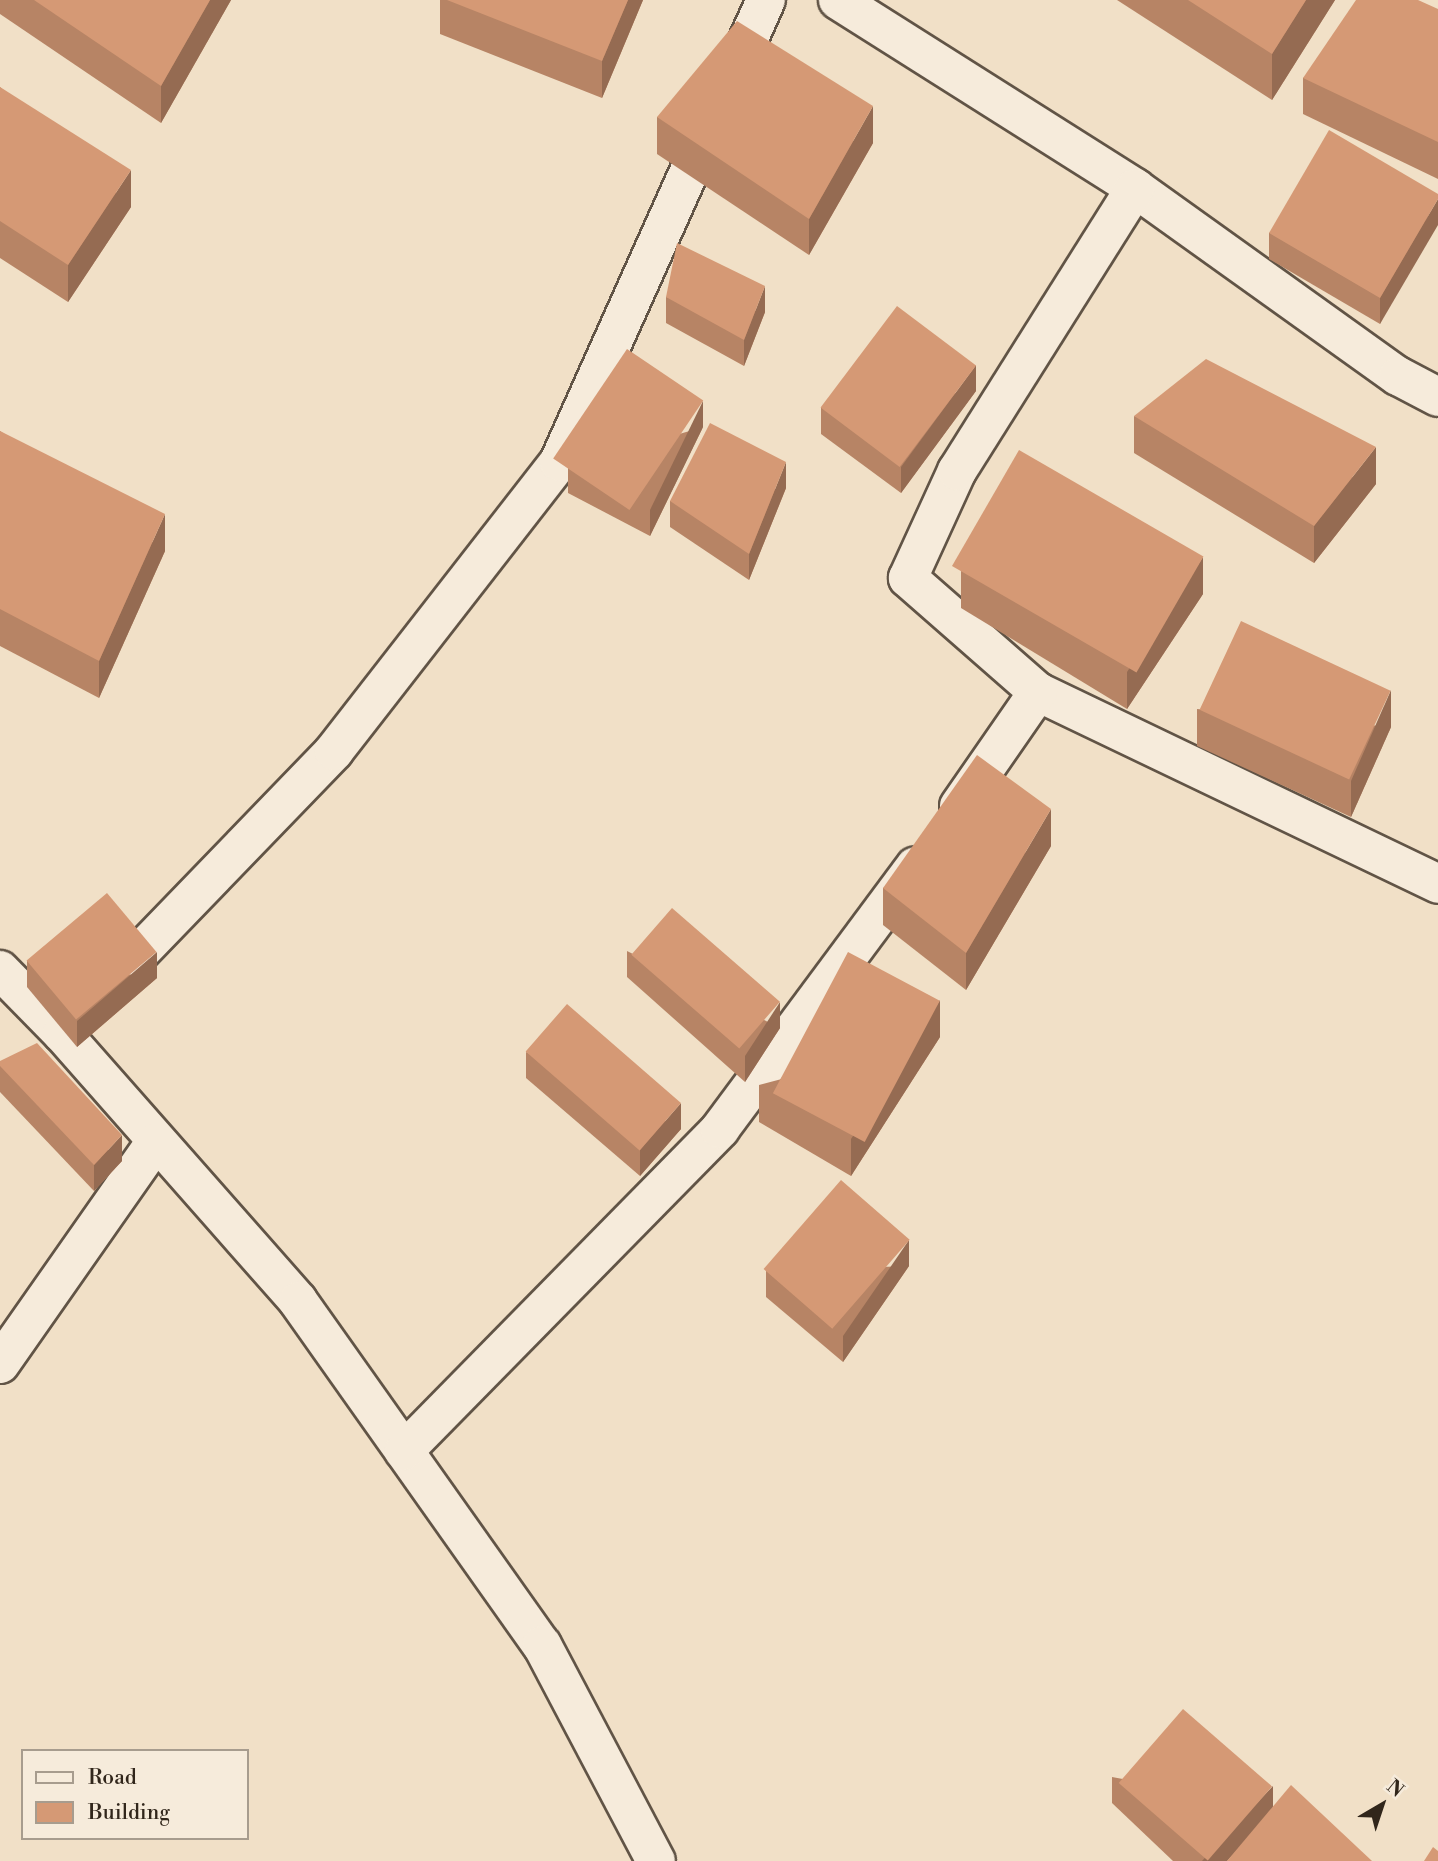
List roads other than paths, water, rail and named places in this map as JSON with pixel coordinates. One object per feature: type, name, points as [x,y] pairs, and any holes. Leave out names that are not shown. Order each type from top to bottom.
[{"type":"street","points":[[838,0],[1135,187],[1398,376],[1438,397]]},
{"type":"street","points":[[62,1033],[334,751],[559,461],[770,1]]},
{"type":"street","points":[[1135,187],[957,471],[908,579],[1038,692],[1438,884]]},
{"type":"street","points":[[404,1451],[720,1129],[1003,747],[1038,692]]},
{"type":"street","points":[[0,970],[62,1033],[155,1143],[298,1301],[542,1646],[656,1861]]},
{"type":"street","points":[[0,1364],[155,1143]]}]
